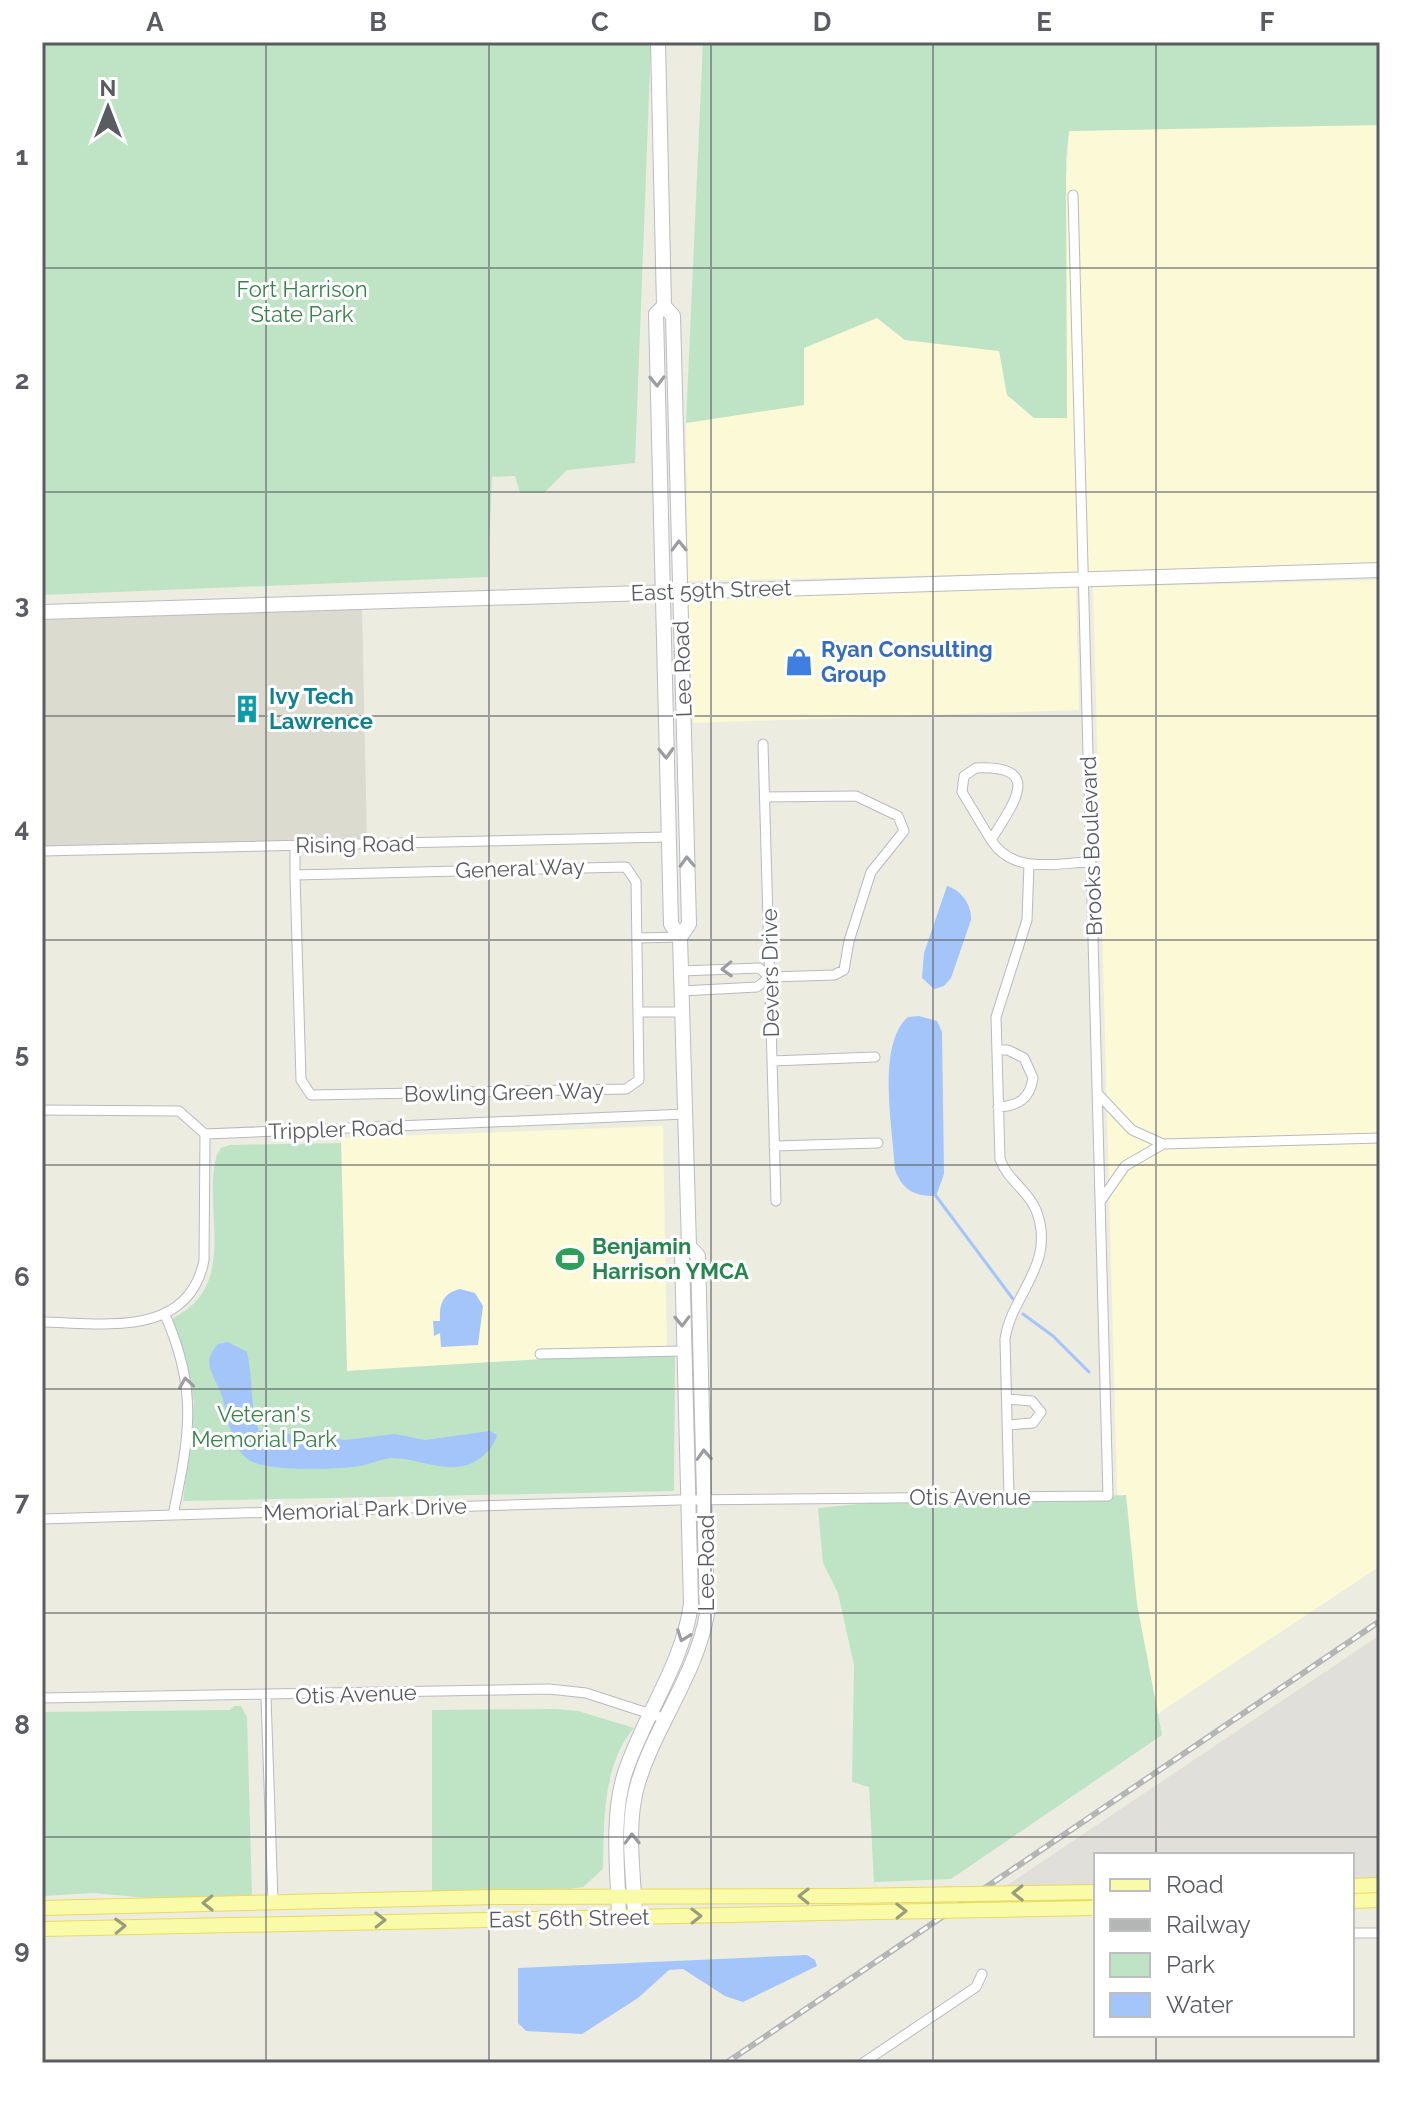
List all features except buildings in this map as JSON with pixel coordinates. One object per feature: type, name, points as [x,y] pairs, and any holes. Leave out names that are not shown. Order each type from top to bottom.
[{"type":"main road","points":[[1354,1886],[1380,1885]]},
{"type":"main road","name":"East 56th Street","points":[[42,1908],[273,1901],[1094,1892]]},
{"type":"main road","points":[[1354,1901],[1380,1900]]},
{"type":"main road","points":[[148,1926],[262,1913],[269,1911],[273,1901]]},
{"type":"main road","name":"East 56th Street","points":[[42,1929],[1094,1908]]},
{"type":"street","name":"Lee Road","points":[[658,42],[664,306],[673,316],[689,924],[680,937]]},
{"type":"street","name":"Brooks Boulevard","points":[[1073,195],[1108,1496]]},
{"type":"street","name":"Lee Road","points":[[635,1917],[634,1799],[643,1769],[693,1663],[705,1625],[708,1595],[698,1256],[689,1246],[680,937],[671,924],[668,837],[656,314],[664,306]]},
{"type":"street","name":"East 59th Street","points":[[42,612],[1380,570]]},
{"type":"street","name":"Devers Drive","points":[[763,744],[776,1201]]},
{"type":"street","points":[[991,840],[1017,798],[1019,785],[1014,774],[1005,769],[976,768],[964,776],[962,792],[991,840],[1007,859],[1029,864],[1091,862]]},
{"type":"street","points":[[682,991],[757,987],[770,977],[834,975],[844,970],[849,941],[873,867],[902,836],[904,828],[898,816],[862,797],[765,797]]},
{"type":"street","name":"Rising Road","points":[[42,851],[668,837]]},
{"type":"street","points":[[295,846],[295,875]]},
{"type":"street","points":[[1009,1497],[1006,1334],[1037,1269],[1038,1223],[1033,1205],[1002,1164],[997,1008],[1027,920],[1029,864]]},
{"type":"street","name":"General Way","points":[[295,875],[622,865],[631,870],[635,878],[640,1012]]},
{"type":"street","name":"Bowling Green Way","points":[[295,875],[300,1078],[305,1090],[318,1096],[626,1089],[638,1082],[641,1074],[640,1012]]},
{"type":"street","points":[[638,938],[680,937]]},
{"type":"street","points":[[681,971],[759,968],[770,977]]},
{"type":"street","points":[[640,1012],[682,1012]]},
{"type":"street","points":[[997,1050],[1014,1052],[1024,1058],[1033,1078],[1025,1099],[1017,1104],[998,1107]]},
{"type":"street","points":[[772,1061],[875,1057]]},
{"type":"street","points":[[1098,1094],[1127,1127],[1145,1139],[1163,1144],[1380,1138]]},
{"type":"street","points":[[42,1110],[179,1111],[205,1134],[202,1270],[185,1301],[165,1315],[144,1322],[42,1322]]},
{"type":"street","name":"Trippler Road","points":[[205,1134],[686,1114]]},
{"type":"street","points":[[774,1146],[878,1143]]},
{"type":"street","points":[[1101,1201],[1125,1166],[1163,1144]]},
{"type":"street","name":"Lee Road","points":[[619,1918],[619,1798],[631,1757],[689,1619],[682,1254],[689,1246]]},
{"type":"street","points":[[165,1315],[176,1341],[188,1396],[189,1434],[173,1515]]},
{"type":"street","points":[[540,1354],[683,1351]]},
{"type":"street","points":[[1007,1399],[1032,1401],[1041,1412],[1033,1423],[1008,1425]]},
{"type":"street","name":"Otis Avenue","points":[[689,1499],[1108,1496]]},
{"type":"street","name":"Memorial Park Drive","points":[[42,1519],[689,1499]]},
{"type":"street","name":"Otis Avenue","points":[[42,1698],[266,1697],[549,1689],[586,1693],[666,1719]]},
{"type":"street","points":[[266,1697],[273,1901]]},
{"type":"street","points":[[1354,1933],[1380,1933]]},
{"type":"street","points":[[863,2063],[972,1989],[982,1974]]},
{"type":"shaded area","points":[[1380,125],[1380,566],[688,581],[686,423],[803,405],[804,348],[877,318],[905,340],[1000,351],[1067,172],[1069,131]]},
{"type":"shaded area","points":[[1380,580],[1380,1566],[1141,1725],[1117,1489],[1093,587]]},
{"type":"shaded area","points":[[1076,583],[1079,710],[693,723],[687,599]]},
{"type":"shaded area","points":[[362,607],[367,839],[42,846],[42,618]]},
{"type":"shaded area","points":[[663,1126],[667,1351],[347,1371],[341,1138]]},
{"type":"shaded area","points":[[1380,1635],[1380,1878],[1354,1878],[1354,1853],[1094,1853],[1094,1887],[1000,1890]]},
{"type":"green space","name":"Fort Harrison State Park","points":[[42,42],[651,42],[635,463],[567,470],[544,493],[520,493],[515,476],[492,477],[488,577],[42,595]]},
{"type":"green space","points":[[703,42],[1380,42],[1380,125],[1069,131],[1066,158],[1067,418],[1034,418],[1007,395],[999,351],[905,340],[877,318],[804,348],[804,405],[686,423]]},
{"type":"green space","name":"Veteran's Memorial Park","points":[[341,1143],[347,1371],[675,1351],[674,1491],[183,1501],[194,1402],[173,1318],[194,1303],[206,1286],[213,1266],[213,1175],[217,1154],[221,1148],[230,1145]]},
{"type":"green space","points":[[1126,1495],[1137,1604],[1162,1735],[951,1879],[874,1882],[869,1787],[852,1782],[854,1665],[838,1593],[823,1563],[818,1508],[880,1502]]},
{"type":"green space","points":[[241,1706],[247,1717],[252,1895],[158,1899],[94,1893],[42,1896],[42,1712],[230,1710]]},
{"type":"green space","points":[[432,1710],[578,1711],[634,1728],[616,1759],[610,1777],[603,1869],[583,1887],[555,1891],[432,1892]]},
{"type":"water","points":[[947,886],[965,899],[971,920],[951,978],[944,986],[934,989],[922,978],[924,953]]},
{"type":"water","points":[[919,1016],[937,1021],[942,1032],[944,1174],[936,1196],[911,1191],[895,1170],[889,1089],[892,1047],[898,1030],[908,1017]]},
{"type":"water","points":[[460,1289],[475,1293],[483,1306],[478,1345],[441,1347],[440,1333],[434,1336],[433,1321],[440,1321],[441,1304],[446,1296]]},
{"type":"water","points":[[228,1342],[247,1352],[259,1431],[346,1440],[395,1434],[425,1440],[490,1431],[497,1435],[492,1446],[479,1459],[455,1467],[395,1458],[330,1468],[284,1468],[258,1464],[249,1460],[238,1447],[210,1368],[213,1351],[218,1344]]},
{"type":"water","points":[[807,1955],[815,1960],[817,1966],[743,2002],[725,1996],[683,1969],[669,1970],[638,1998],[582,2034],[526,2031],[518,2023],[518,1968]]},
{"type":"waterway","points":[[936,1196],[1013,1299]]},
{"type":"waterway","points":[[1023,1314],[1053,1336],[1089,1372]]},
{"type":"railway","points":[[726,2063],[1380,1621]]},
{"type":"place","name":"Ryan Consulting Group","points":[[799,662]]},
{"type":"place","name":"Ivy Tech Lawrence","points":[[247,709]]},
{"type":"place","name":"Benjamin Harrison YMCA","points":[[570,1259]]}]
